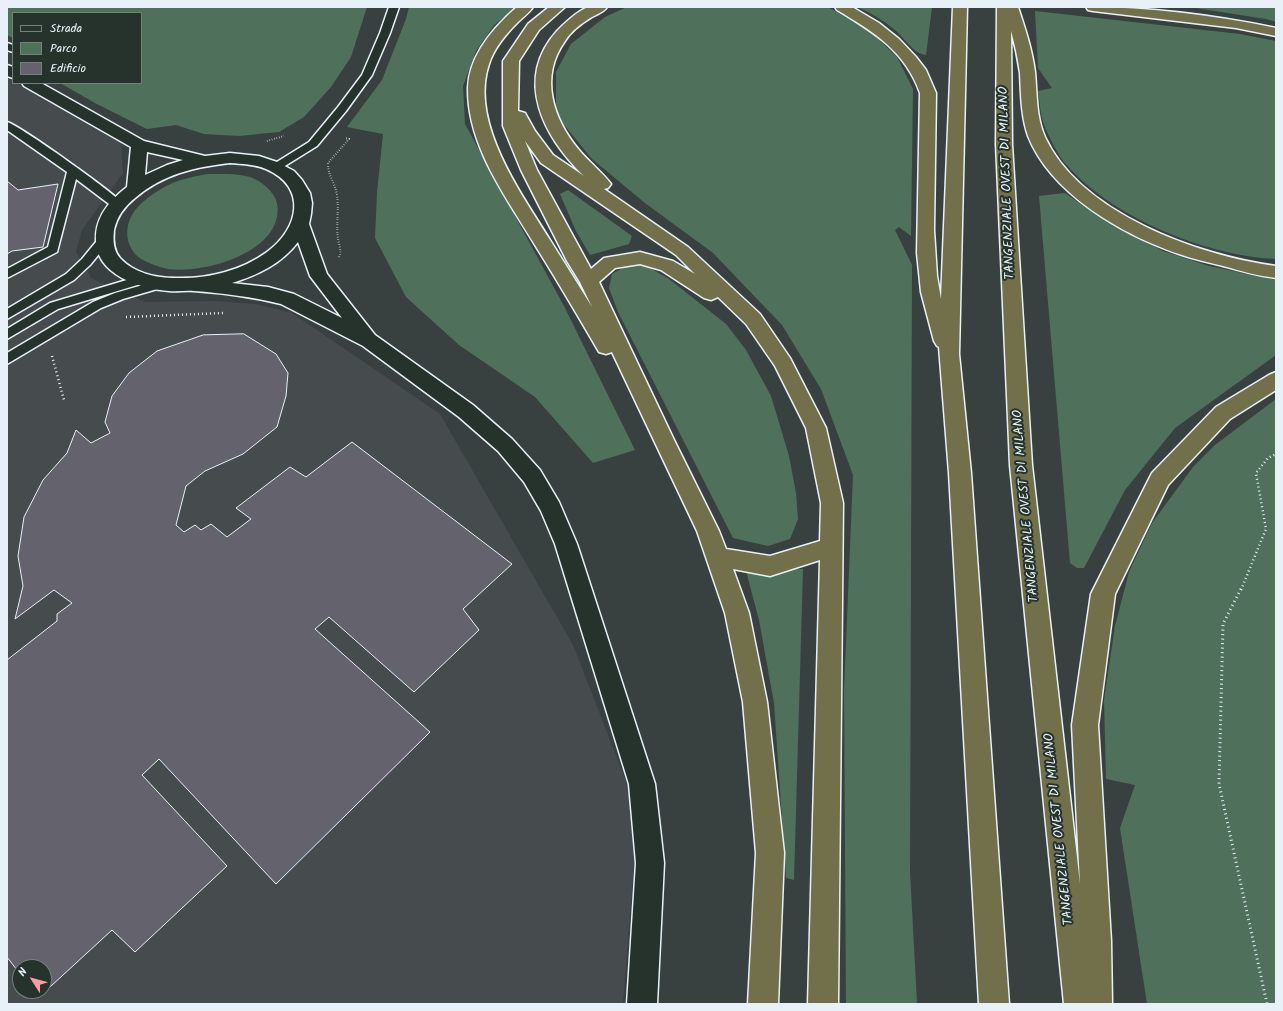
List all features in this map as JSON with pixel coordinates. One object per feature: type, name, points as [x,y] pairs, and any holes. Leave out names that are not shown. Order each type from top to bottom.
[{"type":"highway","points":[[526,7],[494,38],[482,61],[476,86],[478,114],[489,146],[512,192],[663,440]]},
{"type":"highway","points":[[558,7],[533,27],[511,61],[511,126],[529,170],[576,261],[589,281],[663,440],[708,531],[737,613],[755,702],[770,853],[763,1004]]},
{"type":"highway","points":[[600,7],[571,26],[551,50],[543,72],[542,95],[560,135],[576,157],[645,225]]},
{"type":"highway","points":[[842,7],[869,23],[906,55],[918,71],[928,92],[926,243],[928,277],[934,308],[949,354]]},
{"type":"highway","points":[[960,7],[949,354],[960,473],[994,1004]]},
{"type":"highway","name":"TANGENZIALE OVEST DI MILANO","points":[[1004,7],[1004,144],[1021,465],[1079,1004]]},
{"type":"highway","points":[[1011,7],[1020,32],[1026,62],[1032,120],[1037,137],[1047,156],[1070,183],[1098,205],[1137,229],[1185,250],[1260,270],[1276,272]]},
{"type":"highway","points":[[1093,7],[1236,24],[1276,32]]},
{"type":"highway","points":[[510,98],[527,132],[547,159],[682,251],[753,319],[783,363],[816,428],[832,503],[823,1004]]},
{"type":"highway","points":[[589,281],[610,262],[640,258],[667,265],[753,319]]},
{"type":"highway","points":[[1097,1004],[1097,940],[1085,725],[1103,594],[1160,480],[1223,413],[1276,380]]},
{"type":"highway","points":[[717,557],[770,566],[831,547]]},
{"type":"street","points":[[32,84],[139,145],[202,160]]},
{"type":"street","points":[[135,188],[139,145]]},
{"type":"street","points":[[196,285],[230,278],[262,264],[286,245],[300,224],[305,207],[301,191],[292,178],[276,168],[255,160],[230,158],[202,160],[178,166],[155,175],[135,188],[117,204],[107,222],[104,240],[108,256],[121,270],[140,280],[160,284],[196,285],[268,294],[287,299],[370,341],[466,411],[505,445],[532,476],[551,508],[566,544],[642,784],[650,863],[642,1004]]},
{"type":"street","points":[[300,224],[319,276],[370,341]]},
{"type":"lane","points":[[276,168],[313,144],[342,109],[367,75],[385,33],[394,7]]},
{"type":"lane","points":[[7,125],[73,170],[117,204]]},
{"type":"lane","points":[[7,274],[53,249],[73,170]]},
{"type":"lane","points":[[7,315],[70,277],[86,262],[104,240]]},
{"type":"lane","points":[[7,335],[54,306],[87,294],[140,280]]},
{"type":"lane","points":[[7,359],[97,305],[119,296],[160,284]]},
{"type":"path","points":[[337,260],[341,253],[338,237],[337,196],[334,184],[328,174],[328,163],[349,139]]},
{"type":"path","points":[[120,319],[126,317],[171,314],[228,312]]},
{"type":"path","points":[[46,359],[52,355],[64,400]]},
{"type":"path","points":[[1267,1004],[1219,784],[1223,624],[1244,583],[1266,529],[1256,473],[1268,458],[1276,454]]},
{"type":"shaded area","points":[[7,77],[12,80],[12,84],[18,84],[121,143],[123,173],[82,230],[76,252],[91,278],[145,302],[215,301],[256,304],[292,313],[440,414],[573,645],[638,812],[623,1004],[7,1004]]},
{"type":"green space","points":[[7,7],[367,7],[351,57],[331,87],[304,117],[279,132],[239,136],[204,134],[176,125],[147,129],[95,103],[62,84],[142,84],[142,12],[12,12],[12,38],[7,35]]},
{"type":"green space","points":[[409,7],[516,7],[494,25],[476,51],[463,86],[465,124],[565,308],[635,450],[593,463],[535,397],[459,345],[406,297],[375,238],[377,193],[383,134],[347,127],[382,80],[406,19]]},
{"type":"green space","points":[[627,7],[828,7],[871,32],[897,57],[913,89],[911,236],[899,227],[895,230],[912,265],[910,871],[917,1004],[846,1004],[844,691],[853,475],[821,389],[782,325],[713,253],[645,203],[592,159],[556,115],[556,72],[571,44],[605,17]]},
{"type":"green space","points":[[857,7],[932,7],[926,55],[921,54],[913,48],[899,33],[886,23]]},
{"type":"green space","points":[[1189,7],[1276,7],[1276,22],[1266,19]]},
{"type":"green space","points":[[1035,11],[1240,34],[1276,41],[1276,259],[1249,256],[1220,250],[1161,230],[1133,216],[1107,200],[1083,182],[1064,162],[1045,128],[1038,91],[1052,88],[1038,68]]},
{"type":"green space","points":[[207,174],[234,174],[250,177],[263,184],[273,194],[277,203],[277,217],[272,229],[264,240],[252,249],[225,262],[194,269],[169,269],[143,260],[133,251],[128,240],[127,234],[129,221],[132,215],[149,197],[166,186],[184,179]]},
{"type":"green space","points":[[568,190],[632,236],[629,244],[590,255],[576,231],[560,194]]},
{"type":"green space","points":[[1065,193],[1111,225],[1163,251],[1209,266],[1276,280],[1276,355],[1175,428],[1125,490],[1084,568],[1077,568],[1070,563],[1039,196]]},
{"type":"green space","points":[[630,264],[645,265],[669,279],[726,324],[746,350],[771,396],[789,456],[796,493],[798,519],[790,539],[768,546],[733,538],[618,312],[609,288],[612,274]]},
{"type":"green space","points":[[1276,399],[1276,1004],[1147,1004],[1120,828],[1135,785],[1106,779],[1104,700],[1115,626],[1129,572],[1152,523],[1193,467],[1215,445]]},
{"type":"green space","points":[[803,569],[794,880],[786,878],[774,703],[759,620],[746,571]]},
{"type":"building","points":[[7,181],[18,190],[58,184],[43,247],[12,251],[7,254]]},
{"type":"building","points":[[244,334],[276,354],[288,373],[286,396],[277,427],[243,454],[205,471],[186,486],[176,525],[184,532],[195,525],[201,530],[211,524],[227,537],[251,519],[236,508],[290,467],[306,477],[352,442],[512,564],[463,609],[479,630],[414,692],[329,617],[315,629],[430,732],[276,884],[159,759],[142,775],[227,866],[135,952],[112,930],[52,985],[52,959],[12,959],[12,964],[7,957],[7,660],[57,621],[57,614],[72,603],[54,590],[15,619],[23,586],[18,556],[24,517],[43,480],[67,453],[76,430],[91,443],[110,433],[105,422],[112,396],[129,373],[157,351],[203,335]]}]
